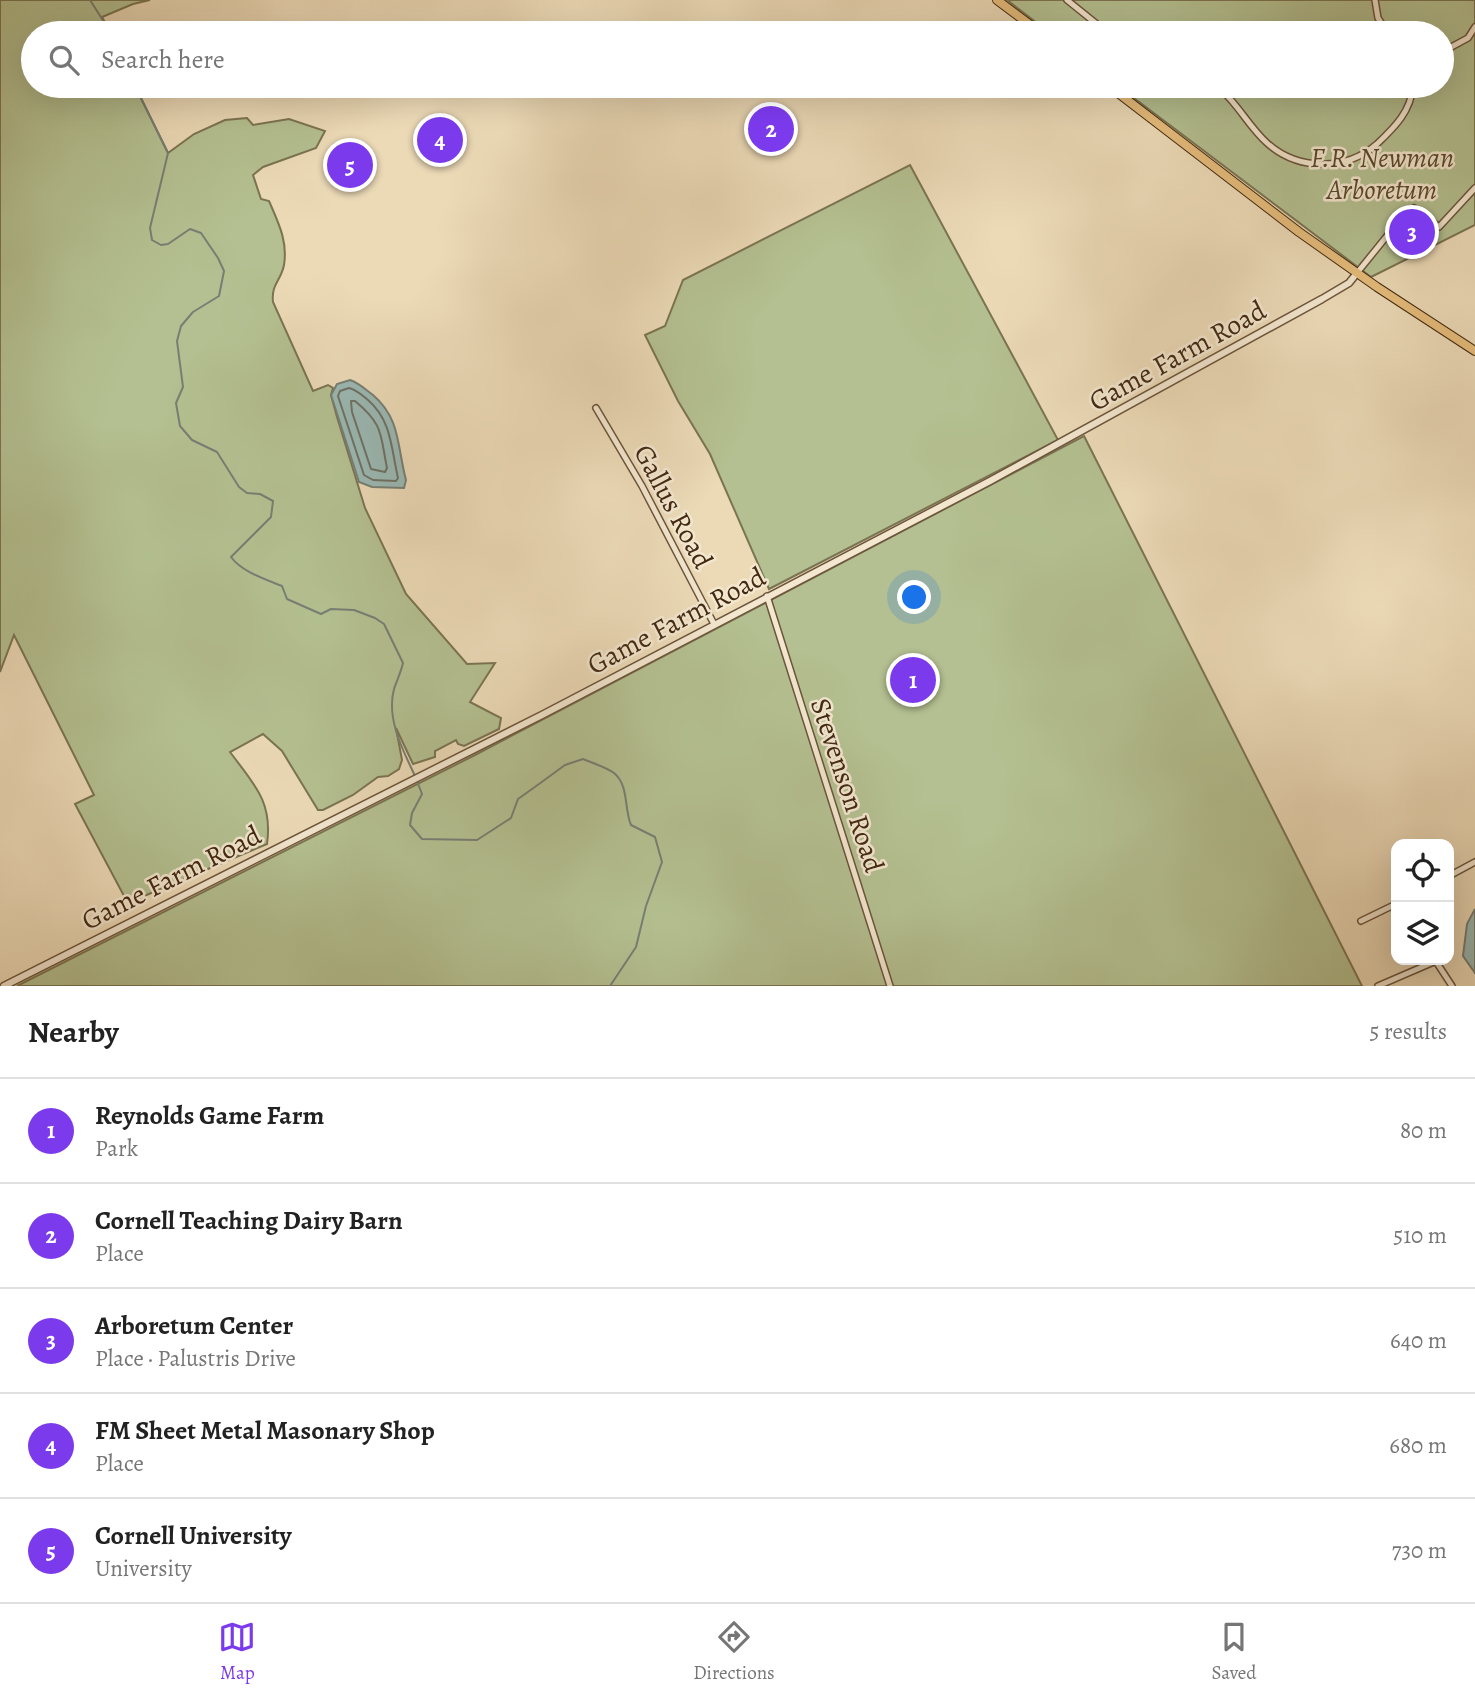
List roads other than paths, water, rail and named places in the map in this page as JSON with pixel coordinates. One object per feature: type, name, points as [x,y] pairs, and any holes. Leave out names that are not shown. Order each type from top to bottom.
[{"type":"main road","points":[[997,0],[1025,21]]},
{"type":"main road","points":[[1125,98],[1299,232],[1475,351]]},
{"type":"street","points":[[1067,0],[1093,21]]},
{"type":"street","points":[[1375,0],[1380,21]]},
{"type":"street","points":[[1454,46],[1468,38],[1475,27]]},
{"type":"street","points":[[1468,38],[1475,44]]},
{"type":"street","points":[[1230,98],[1272,148],[1295,160],[1320,165],[1354,158],[1378,142],[1405,114],[1411,98]]},
{"type":"street","points":[[1357,273],[1395,226],[1414,208],[1439,227],[1475,187]]},
{"type":"street","name":"Game Farm Road","points":[[4,986],[542,715],[990,481],[1322,299],[1349,283],[1357,273]]},
{"type":"street","name":"Gallus Road","points":[[596,408],[642,486],[714,624]]},
{"type":"street","name":"Stevenson Road","points":[[767,596],[890,986]]},
{"type":"street","points":[[1454,873],[1475,862]]},
{"type":"street","points":[[1361,921],[1391,906]]},
{"type":"street","points":[[1378,986],[1425,965]]},
{"type":"street","points":[[1439,965],[1452,986]]},
{"type":"water","points":[[350,380],[373,395],[389,414],[399,445],[406,480],[404,488],[372,487],[359,482],[331,395],[337,384]]},
{"type":"water","points":[[1475,909],[1475,973],[1463,956],[1467,924]]},
{"type":"waterway","points":[[90,0],[103,21]]},
{"type":"waterway","points":[[141,98],[168,153],[150,228],[152,240],[161,245],[168,244],[190,229],[201,233],[224,271],[219,296],[193,312],[181,326],[177,341],[183,387],[176,403],[180,426],[192,440],[217,452],[239,487],[247,493],[260,494],[273,501],[271,517],[231,557],[247,571],[282,586],[287,599],[321,614],[331,609],[354,610],[384,624],[403,663],[394,689],[392,712],[397,734],[415,776]]},
{"type":"waterway","points":[[417,781],[422,794],[412,813],[410,825],[422,839],[477,840],[511,818],[518,799],[565,765],[583,759],[607,769],[619,778],[631,825],[655,837],[662,862],[646,906],[636,947],[610,986]]},
{"type":"place","name":"Cornell Teaching Dairy Barn","points":[[771,129]]},
{"type":"place","name":"FM Sheet Metal Masonary Shop","points":[[440,140]]},
{"type":"place","name":"Cornell University","points":[[350,165]]},
{"type":"place","name":"Arboretum Center","points":[[1412,232]]},
{"type":"place","name":"Reynolds Game Farm","points":[[913,680]]},
{"type":"park label","name":"F.R. Newman Arboretum","points":[[1382,173]]}]
